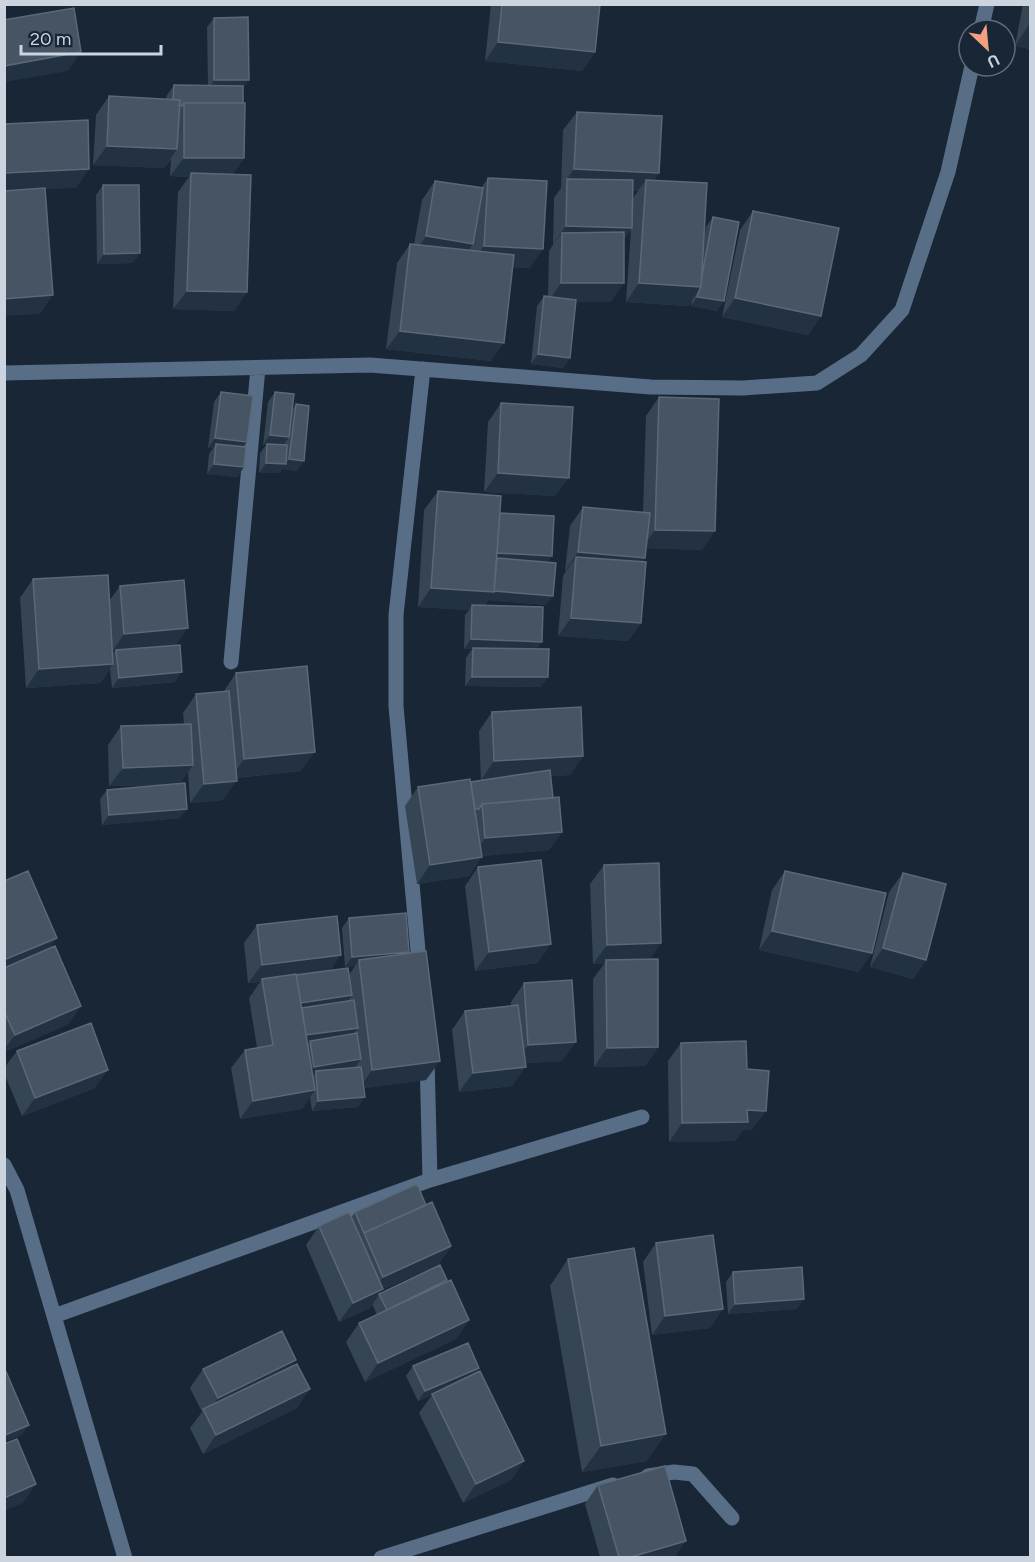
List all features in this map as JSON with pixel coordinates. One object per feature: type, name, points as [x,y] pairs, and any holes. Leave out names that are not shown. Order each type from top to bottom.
[{"type":"street","points":[[4,373],[370,365],[651,387],[743,388],[817,382],[861,355],[902,310],[948,172],[969,78]]},
{"type":"street","points":[[231,662],[258,368]]},
{"type":"street","points":[[421,988],[396,706],[396,615],[423,369]]},
{"type":"street","points":[[426,1046],[430,1180]]},
{"type":"street","points":[[54,1316],[430,1180],[642,1117]]},
{"type":"street","points":[[4,1165],[17,1190],[124,1557]]},
{"type":"street","points":[[381,1557],[640,1477],[674,1472],[693,1473],[732,1518]]},
{"type":"building","points":[[502,4],[600,4],[595,52],[498,42]]},
{"type":"building","points":[[74,8],[81,52],[4,66],[4,20]]},
{"type":"building","points":[[248,17],[249,80],[214,80],[214,18]]},
{"type":"building","points":[[174,85],[243,86],[243,103],[184,103],[179,106],[180,100],[173,100]]},
{"type":"building","points":[[109,96],[180,100],[177,149],[107,146]]},
{"type":"building","points":[[184,103],[245,103],[244,158],[184,158]]},
{"type":"building","points":[[577,112],[662,116],[659,173],[574,169]]},
{"type":"building","points":[[88,120],[89,169],[4,173],[4,124]]},
{"type":"building","points":[[191,173],[251,175],[247,292],[187,291]]},
{"type":"building","points":[[488,178],[547,181],[543,249],[484,246]]},
{"type":"building","points":[[567,179],[633,180],[632,228],[566,226]]},
{"type":"building","points":[[646,180],[707,183],[701,287],[639,283]]},
{"type":"building","points":[[435,181],[483,188],[473,244],[426,236]]},
{"type":"building","points":[[103,185],[139,185],[140,253],[104,254]]},
{"type":"building","points":[[45,188],[53,295],[4,299],[4,191]]},
{"type":"building","points":[[753,211],[839,228],[821,316],[735,298]]},
{"type":"building","points":[[713,217],[739,222],[724,301],[697,297],[701,287]]},
{"type":"building","points":[[624,232],[624,283],[561,283],[562,233]]},
{"type":"building","points":[[410,244],[514,255],[504,343],[400,331]]},
{"type":"building","points":[[544,296],[576,300],[570,358],[538,354]]},
{"type":"building","points":[[221,392],[253,396],[247,442],[215,438]]},
{"type":"building","points":[[275,392],[294,394],[289,437],[270,435]]},
{"type":"building","points":[[659,397],[719,399],[715,531],[655,530]]},
{"type":"building","points":[[501,403],[573,407],[569,478],[498,473]]},
{"type":"building","points":[[296,404],[309,406],[304,461],[289,459]]},
{"type":"building","points":[[216,444],[246,447],[244,467],[214,464]]},
{"type":"building","points":[[267,444],[287,445],[286,464],[266,463]]},
{"type":"building","points":[[438,491],[501,496],[494,592],[431,588]]},
{"type":"building","points":[[583,507],[650,513],[645,558],[578,552]]},
{"type":"building","points":[[500,513],[554,516],[552,556],[497,553]]},
{"type":"building","points":[[576,557],[646,562],[641,623],[571,618]]},
{"type":"building","points":[[497,558],[556,563],[553,596],[494,591]]},
{"type":"building","points":[[108,575],[113,664],[39,669],[33,579]]},
{"type":"building","points":[[184,580],[188,628],[124,634],[120,586]]},
{"type":"building","points":[[472,605],[543,607],[542,642],[471,639]]},
{"type":"building","points":[[180,645],[182,672],[119,678],[116,650]]},
{"type":"building","points":[[473,648],[549,649],[548,677],[472,677]]},
{"type":"building","points":[[307,666],[315,752],[244,759],[236,673]]},
{"type":"building","points":[[229,691],[237,781],[204,784],[196,694]]},
{"type":"building","points":[[581,707],[583,756],[494,761],[492,712]]},
{"type":"building","points":[[191,724],[193,765],[123,768],[121,726]]},
{"type":"building","points":[[550,770],[553,798],[482,804],[479,809],[475,809],[471,782]]},
{"type":"building","points":[[470,779],[482,857],[430,865],[418,787]]},
{"type":"building","points":[[185,783],[187,809],[109,815],[107,790]]},
{"type":"building","points":[[559,797],[562,832],[485,838],[482,804]]},
{"type":"building","points":[[541,860],[551,944],[489,952],[478,867]]},
{"type":"building","points":[[659,863],[661,943],[607,945],[604,865]]},
{"type":"building","points":[[28,871],[57,938],[4,960],[4,881]]},
{"type":"building","points":[[785,871],[886,893],[872,953],[772,931]]},
{"type":"building","points":[[903,873],[946,884],[926,960],[883,948]]},
{"type":"building","points":[[406,913],[409,952],[352,957],[349,918]]},
{"type":"building","points":[[337,916],[341,955],[262,965],[257,925]]},
{"type":"building","points":[[55,946],[81,1006],[15,1035],[4,1011],[4,968]]},
{"type":"building","points":[[426,951],[440,1061],[372,1070],[359,960]]},
{"type":"building","points":[[658,959],[658,1047],[607,1048],[606,960]]},
{"type":"building","points":[[348,968],[352,995],[301,1003],[296,975]]},
{"type":"building","points":[[296,974],[315,1090],[253,1101],[245,1050],[273,1045],[262,979]]},
{"type":"building","points":[[572,980],[576,1042],[528,1045],[524,983]]},
{"type":"building","points":[[354,1000],[358,1028],[306,1035],[302,1008]]},
{"type":"building","points":[[518,1005],[526,1067],[473,1073],[465,1011]]},
{"type":"building","points":[[91,1023],[108,1070],[35,1098],[17,1051]]},
{"type":"building","points":[[357,1033],[361,1059],[314,1067],[310,1041]]},
{"type":"building","points":[[746,1041],[747,1069],[769,1071],[766,1111],[747,1110],[748,1122],[682,1123],[681,1043]]},
{"type":"building","points":[[361,1067],[365,1097],[318,1101],[316,1071]]},
{"type":"building","points":[[417,1184],[426,1205],[364,1233],[355,1212]]},
{"type":"building","points":[[432,1202],[451,1246],[383,1277],[364,1233]]},
{"type":"building","points":[[349,1212],[383,1289],[353,1303],[319,1226]]},
{"type":"building","points":[[713,1235],[723,1309],[665,1316],[656,1243]]},
{"type":"building","points":[[634,1248],[666,1434],[601,1446],[568,1259]]},
{"type":"building","points":[[440,1265],[447,1280],[387,1310],[379,1294]]},
{"type":"building","points":[[802,1267],[804,1299],[735,1304],[733,1272]]},
{"type":"building","points":[[451,1280],[469,1320],[378,1363],[359,1323]]},
{"type":"building","points":[[282,1331],[296,1360],[218,1398],[203,1369]]},
{"type":"building","points":[[468,1343],[479,1368],[425,1391],[413,1366]]},
{"type":"building","points":[[297,1364],[310,1389],[216,1435],[203,1409]]},
{"type":"building","points":[[4,1367],[29,1425],[5,1435],[4,1434]]},
{"type":"building","points":[[480,1371],[524,1461],[476,1484],[432,1394]]},
{"type":"building","points":[[17,1439],[36,1484],[4,1498],[4,1444]]},
{"type":"building","points":[[665,1466],[686,1541],[631,1557],[619,1557],[598,1485]]}]
